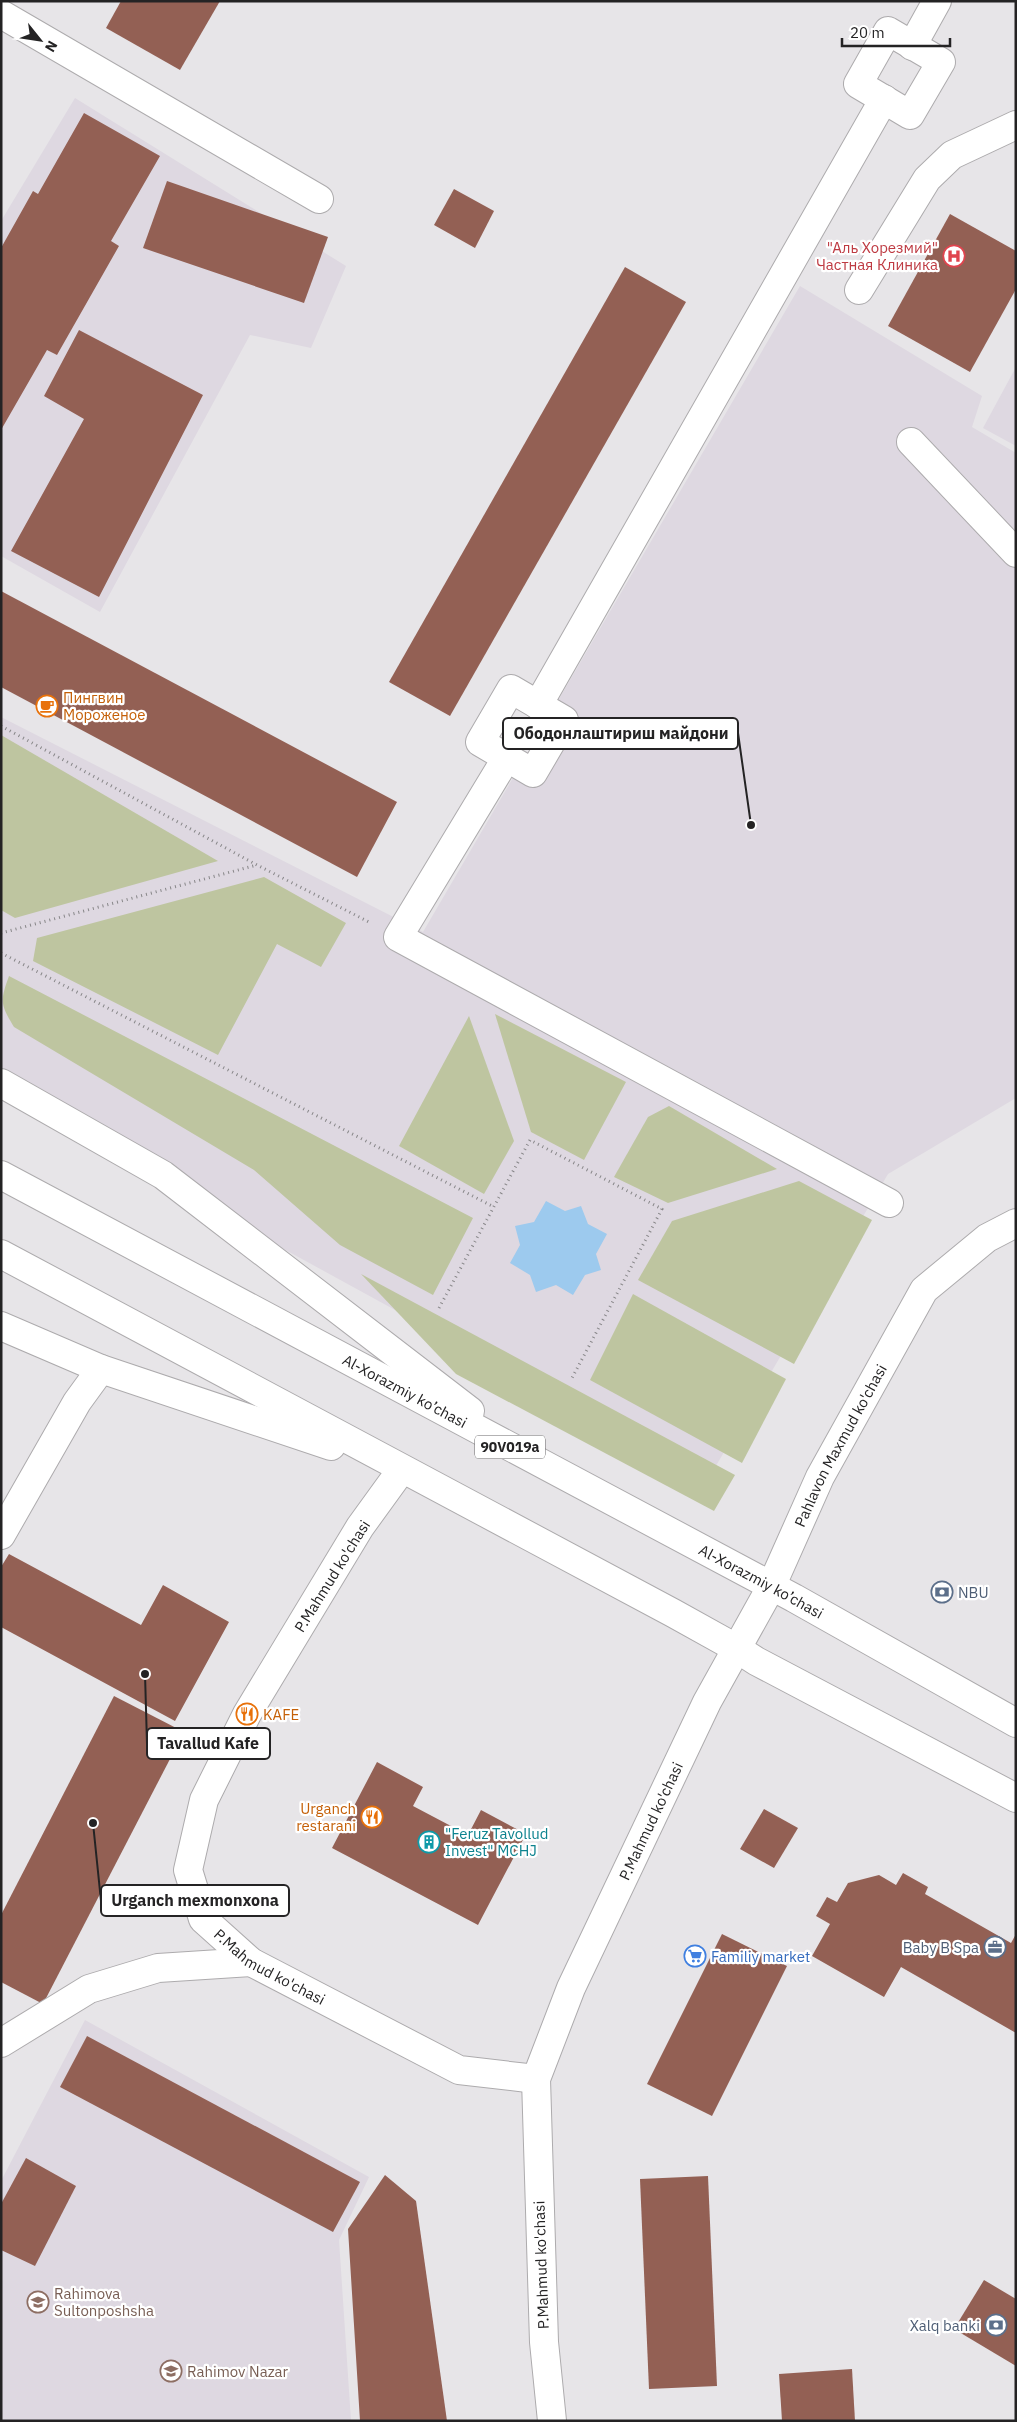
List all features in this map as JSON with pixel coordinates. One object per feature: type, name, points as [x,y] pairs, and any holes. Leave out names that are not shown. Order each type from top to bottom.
[{"type":"main road","points":[[912,46],[937,1]]},
{"type":"main road","points":[[1,14],[320,198]]},
{"type":"main road","points":[[888,31],[941,62],[910,115],[884,99],[858,84],[888,31]]},
{"type":"main road","points":[[538,706],[884,99]]},
{"type":"main road","points":[[859,290],[927,179],[952,155],[1016,125]]},
{"type":"main road","points":[[911,442],[1016,553]]},
{"type":"main road","points":[[511,689],[564,720],[533,773],[507,757],[480,742],[511,689]]},
{"type":"main road","points":[[507,757],[398,937],[889,1203]]},
{"type":"main road","points":[[1,1083],[164,1175],[533,1459]]},
{"type":"main road","name":"Al-Xorazmiy ko’chasi","points":[[1,1176],[533,1459],[1016,1723]]},
{"type":"main road","name":"Pahlavon Maxmud ko'chasi","points":[[707,1702],[770,1587],[820,1477],[924,1290],[987,1238],[1016,1223]]},
{"type":"main road","points":[[1,1254],[736,1648],[756,1661],[1016,1798]]},
{"type":"main road","points":[[1,1326],[101,1370],[402,1469]]},
{"type":"main road","points":[[1,1536],[77,1402],[101,1370]]},
{"type":"main road","name":"P.Mahmud ko'chasi","points":[[402,1469],[360,1527],[252,1706],[204,1800],[188,1870],[204,1919],[251,1962],[459,2070],[536,2079]]},
{"type":"main road","name":"P.Mahmud ko'chasi","points":[[552,2421],[544,2342],[536,2079],[571,1988],[707,1702]]},
{"type":"main road","points":[[1,2043],[88,1990],[158,1968],[251,1962]]},
{"type":"path","points":[[1,726],[257,865],[398,937]]},
{"type":"path","points":[[1,933],[257,865]]},
{"type":"path","points":[[1,953],[494,1207]]},
{"type":"path","points":[[439,1308],[530,1140],[662,1209],[572,1378]]},
{"type":"shaded area","points":[[75,98],[346,266],[311,348],[250,335],[100,612],[1,556],[1,221]]},
{"type":"shaded area","points":[[800,286],[982,396],[972,427],[1016,453],[1016,1098],[888,1174],[707,1481],[1,1094],[1,717],[423,932]]},
{"type":"shaded area","points":[[1016,367],[1016,446],[983,428]]},
{"type":"shaded area","points":[[85,2020],[369,2177],[339,2240],[351,2421],[1,2421],[1,2181]]},
{"type":"green space","points":[[1,735],[218,861],[15,918],[1,910]]},
{"type":"green space","points":[[264,877],[346,923],[321,967],[277,944],[218,1055],[33,961],[37,938]]},
{"type":"green space","points":[[9,976],[473,1218],[433,1295],[340,1245],[254,1170],[14,1027],[6,1013],[3,1002]]},
{"type":"green space","points":[[495,1014],[626,1082],[584,1160],[531,1132]]},
{"type":"green space","points":[[469,1016],[514,1141],[484,1194],[399,1146]]},
{"type":"green space","points":[[669,1106],[777,1169],[668,1203],[614,1177],[648,1117]]},
{"type":"green space","points":[[799,1181],[872,1220],[794,1364],[638,1280],[672,1221]]},
{"type":"green space","points":[[361,1274],[735,1475],[714,1511],[456,1374]]},
{"type":"green space","points":[[633,1294],[786,1379],[742,1463],[590,1380]]},
{"type":"water","points":[[546,1201],[565,1211],[581,1206],[588,1224],[607,1234],[596,1254],[601,1270],[585,1275],[573,1295],[556,1285],[536,1292],[530,1275],[510,1263],[520,1245],[515,1226],[534,1222]]},
{"type":"building","points":[[121,1],[220,1],[180,70],[106,28]]},
{"type":"building","points":[[84,113],[160,156],[111,241],[119,246],[57,355],[47,350],[1,430],[1,248],[33,191],[38,194]]},
{"type":"building","points":[[167,181],[328,237],[304,303],[143,248]]},
{"type":"building","points":[[454,189],[494,211],[475,248],[434,225]]},
{"type":"building","points":[[950,214],[1016,251],[1016,289],[970,372],[888,326]]},
{"type":"building","points":[[625,267],[686,302],[450,716],[389,682]]},
{"type":"building","points":[[79,330],[203,395],[99,597],[11,551],[84,419],[44,396]]},
{"type":"building","points":[[1,591],[397,802],[357,877],[1,687]]},
{"type":"building","points":[[9,1554],[141,1625],[163,1585],[229,1622],[175,1721],[1,1627],[1,1567]]},
{"type":"building","points":[[114,1696],[184,1732],[43,2004],[1,1982],[1,1915]]},
{"type":"building","name":"\"Feruz Tavollud Invest\" MCHJ","points":[[377,1762],[423,1787],[413,1806],[468,1835],[481,1810],[526,1834],[478,1925],[332,1848]]},
{"type":"building","points":[[764,1809],[798,1828],[774,1868],[740,1849]]},
{"type":"building","points":[[903,1873],[928,1887],[925,1894],[1011,1943],[1016,1934],[1016,2033],[901,1967],[884,1997],[812,1956],[830,1924],[816,1916],[827,1897],[837,1902],[848,1883],[879,1875],[896,1885]]},
{"type":"building","points":[[722,1934],[787,1966],[712,2116],[647,2084]]},
{"type":"building","points":[[87,2036],[360,2182],[333,2232],[60,2087]]},
{"type":"building","points":[[26,2158],[76,2186],[35,2266],[1,2250],[1,2204]]},
{"type":"building","points":[[385,2175],[416,2201],[447,2421],[360,2421],[348,2229]]},
{"type":"building","points":[[708,2176],[717,2386],[649,2389],[640,2179]]},
{"type":"building","points":[[984,2280],[1016,2299],[1016,2366],[954,2329]]},
{"type":"building","points":[[852,2369],[855,2421],[782,2421],[779,2374]]},
{"type":"place","name":"\"Аль Хорезмий\" Частная Клиника","points":[[954,256]]},
{"type":"place","name":"Пингвин Мороженое","points":[[47,706]]},
{"type":"place","name":"Ободонлаштириш майдони","points":[[751,825]]},
{"type":"place","name":"NBU","points":[[942,1592]]},
{"type":"place","name":"Tavallud Kafe","points":[[145,1674]]},
{"type":"place","name":"KAFE","points":[[247,1714]]},
{"type":"place","name":"Urganch restarani","points":[[372,1817]]},
{"type":"place","name":"Urganch mexmonxona","points":[[93,1823]]},
{"type":"place","name":"\"Feruz Tavollud Invest\" MCHJ","points":[[429,1842]]},
{"type":"place","name":"Baby B Spa","points":[[995,1947]]},
{"type":"place","name":"Familiy market","points":[[695,1956]]},
{"type":"place","name":"Rahimova Sultonposhsha","points":[[38,2302]]},
{"type":"place","name":"Xalq banki","points":[[996,2325]]},
{"type":"place","name":"Rahimov Nazar","points":[[171,2371]]}]
